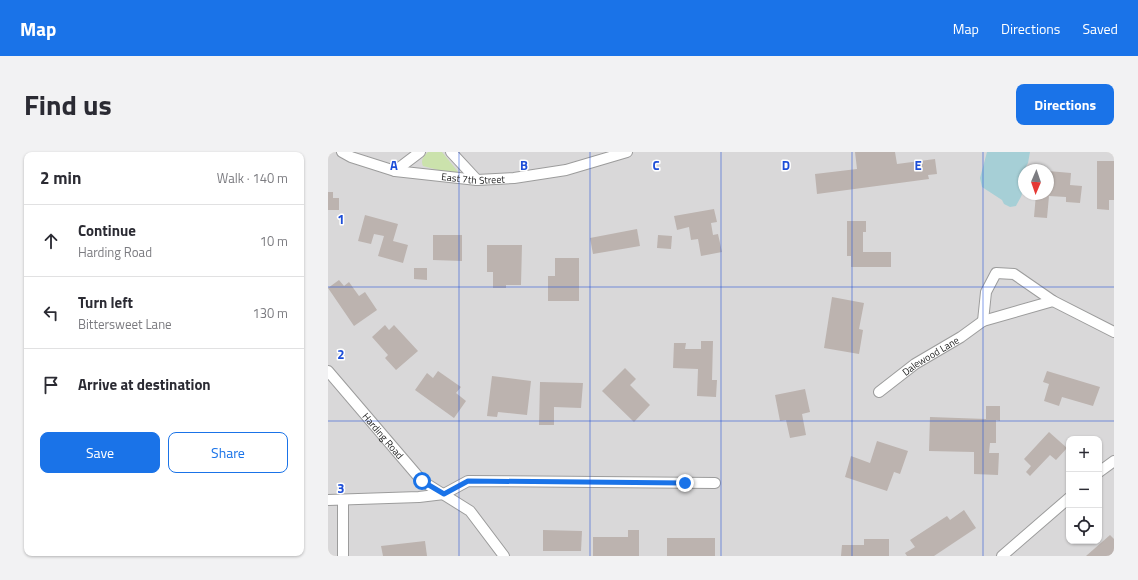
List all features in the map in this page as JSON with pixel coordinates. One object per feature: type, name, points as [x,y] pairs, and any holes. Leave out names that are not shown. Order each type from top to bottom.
[{"type":"street","name":"East 7th Street","points":[[342,152],[351,157],[395,171],[477,180],[514,178],[566,170],[627,152]]},
{"type":"street","points":[[395,171],[420,152]]},
{"type":"street","points":[[451,152],[477,180]]},
{"type":"street","points":[[983,321],[986,292],[996,273],[1014,274],[1053,301],[1114,332]]},
{"type":"street","name":"Dalewood Lane","points":[[880,392],[915,364],[961,337],[983,321],[1053,301]]},
{"type":"street","name":"Harding Road","points":[[328,370],[422,481],[470,511],[504,556]]},
{"type":"street","points":[[1102,470],[1114,461]]},
{"type":"street","points":[[328,500],[419,497],[444,494],[468,481],[715,483]]},
{"type":"street","points":[[343,500],[343,556]]},
{"type":"street","points":[[1002,556],[1066,501]]},
{"type":"shaded area","points":[[328,152],[1114,152],[1114,556],[328,556]]},
{"type":"green space","points":[[428,152],[442,152],[459,173],[446,172],[423,166],[422,160]]},
{"type":"water","points":[[987,152],[1030,152],[1027,164],[1018,164],[1019,200],[1016,206],[1010,207],[1004,204],[1002,200],[982,187],[980,178]]},
{"type":"building","points":[[855,152],[895,152],[897,164],[935,159],[937,174],[928,175],[929,179],[817,194],[815,174],[857,169]]},
{"type":"building","points":[[1097,161],[1114,161],[1114,200],[1109,200],[1109,210],[1097,209]]},
{"type":"building","points":[[1054,172],[1071,173],[1070,185],[1082,186],[1080,203],[1066,202],[1066,197],[1054,196]]},
{"type":"building","points":[[328,192],[333,192],[333,198],[339,198],[339,210],[328,210]]},
{"type":"building","points":[[1035,200],[1049,200],[1047,218],[1034,217]]},
{"type":"building","points":[[714,209],[717,222],[711,223],[713,235],[718,234],[722,252],[701,256],[698,239],[691,240],[689,227],[677,230],[674,216]]},
{"type":"building","points":[[365,215],[398,224],[393,241],[408,245],[403,263],[378,256],[384,236],[374,234],[371,244],[358,241]]},
{"type":"building","points":[[847,221],[866,221],[866,232],[863,232],[863,252],[891,252],[891,267],[851,267],[851,256],[847,256]]},
{"type":"building","points":[[637,229],[640,246],[593,254],[590,238]]},
{"type":"building","points":[[433,235],[462,235],[462,261],[433,260]]},
{"type":"building","points":[[658,235],[672,236],[671,249],[657,248]]},
{"type":"building","points":[[487,245],[522,245],[521,285],[506,285],[506,288],[493,288],[493,272],[487,272]]},
{"type":"building","points":[[555,258],[579,258],[579,301],[548,301],[548,276],[555,276]]},
{"type":"building","points":[[414,268],[427,268],[427,280],[414,279]]},
{"type":"building","points":[[339,280],[344,286],[349,282],[359,296],[365,292],[377,310],[354,326],[328,288]]},
{"type":"building","points":[[832,297],[864,303],[859,329],[863,330],[859,354],[824,348]]},
{"type":"building","points":[[385,325],[389,330],[394,325],[418,351],[396,370],[385,358],[388,355],[372,337]]},
{"type":"building","points":[[701,341],[713,341],[712,380],[717,380],[716,397],[697,396],[698,369],[673,368],[674,343],[686,343],[685,349],[701,349]]},
{"type":"building","points":[[625,368],[636,379],[630,385],[650,405],[634,422],[602,391]]},
{"type":"building","points":[[438,371],[461,387],[456,393],[466,401],[454,418],[415,390],[427,373],[433,378]]},
{"type":"building","points":[[1047,371],[1100,387],[1093,406],[1062,397],[1059,406],[1044,401],[1049,384],[1043,382]]},
{"type":"building","points":[[492,376],[531,381],[527,415],[498,412],[497,417],[487,416]]},
{"type":"building","points":[[540,382],[583,383],[581,408],[554,407],[554,425],[539,425]]},
{"type":"building","points":[[805,389],[810,412],[802,414],[806,435],[790,438],[786,420],[780,421],[775,395]]},
{"type":"building","points":[[986,406],[1000,406],[1000,421],[996,420],[996,443],[990,443],[989,453],[999,453],[998,475],[974,474],[974,452],[929,451],[930,417],[986,419]]},
{"type":"building","points":[[1049,432],[1066,447],[1066,449],[1056,460],[1050,455],[1030,476],[1026,472],[1031,466],[1024,459]]},
{"type":"building","points":[[877,441],[908,451],[900,474],[894,472],[887,491],[845,477],[851,456],[870,463]]},
{"type":"building","points":[[964,510],[976,528],[934,556],[907,556],[905,553],[915,547],[910,540],[947,516],[950,520]]},
{"type":"building","points":[[543,530],[582,531],[581,551],[543,551]]},
{"type":"building","points":[[628,530],[639,530],[639,556],[593,556],[593,537],[628,537]]},
{"type":"building","points":[[1110,535],[1114,539],[1114,556],[1086,556],[1100,544],[1102,544],[1102,542]]},
{"type":"building","points":[[667,538],[715,538],[715,556],[667,556]]},
{"type":"building","points":[[864,539],[889,539],[889,556],[841,556],[842,545],[864,545]]},
{"type":"building","points":[[425,541],[427,556],[383,556],[381,546]]},
{"type":"route","points":[[422,481],[444,494],[468,481],[685,483]]}]
